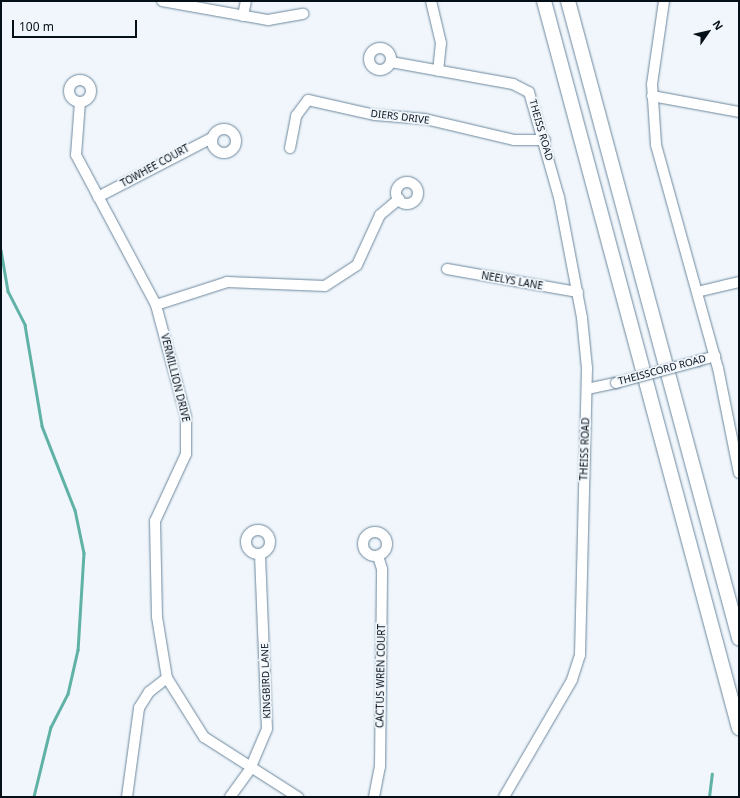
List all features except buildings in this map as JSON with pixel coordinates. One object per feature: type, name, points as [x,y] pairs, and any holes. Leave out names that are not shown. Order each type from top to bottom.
[{"type":"highway","points":[[544,1],[739,728]]},
{"type":"highway","points":[[568,1],[739,638]]},
{"type":"street","points":[[162,1],[268,20],[303,14]]},
{"type":"street","points":[[243,16],[246,1]]},
{"type":"street","points":[[391,62],[438,70],[441,43],[431,1]]},
{"type":"street","points":[[664,1],[652,96],[660,165],[714,356]]},
{"type":"street","name":"THEISS ROAD","points":[[438,70],[526,88],[545,140],[578,292],[586,349],[587,390],[578,664],[504,797]]},
{"type":"street","points":[[652,96],[739,112]]},
{"type":"street","name":"DIERS DRIVE","points":[[290,148],[296,116],[308,100],[375,115],[425,119],[514,140],[545,140]]},
{"type":"street","name":"VERMILLION DRIVE","points":[[80,102],[76,155],[156,305],[188,438],[186,454],[154,521],[157,617],[167,678],[204,737],[250,769],[298,797]]},
{"type":"street","name":"TOWHEE COURT","points":[[98,197],[212,138]]},
{"type":"street","points":[[156,305],[227,282],[247,281],[308,288],[325,286],[357,265],[380,215],[399,199]]},
{"type":"street","name":"NEELYS LANE","points":[[447,269],[578,292]]},
{"type":"street","points":[[697,292],[739,282]]},
{"type":"street","name":"THEISSCORD ROAD","points":[[587,390],[714,356],[739,473]]},
{"type":"street","name":"KINGBIRD LANE","points":[[230,797],[250,769],[267,729],[260,554]]},
{"type":"street","name":"CACTUS WREN COURT","points":[[374,797],[380,767],[382,569],[378,556]]},
{"type":"street","points":[[127,797],[139,708],[149,692],[167,678]]},
{"type":"waterway","points":[[1,250],[8,291],[25,325],[42,426],[75,510],[84,553],[78,650],[68,694],[51,727],[34,797]]},
{"type":"waterway","points":[[709,797],[712,774]]}]
